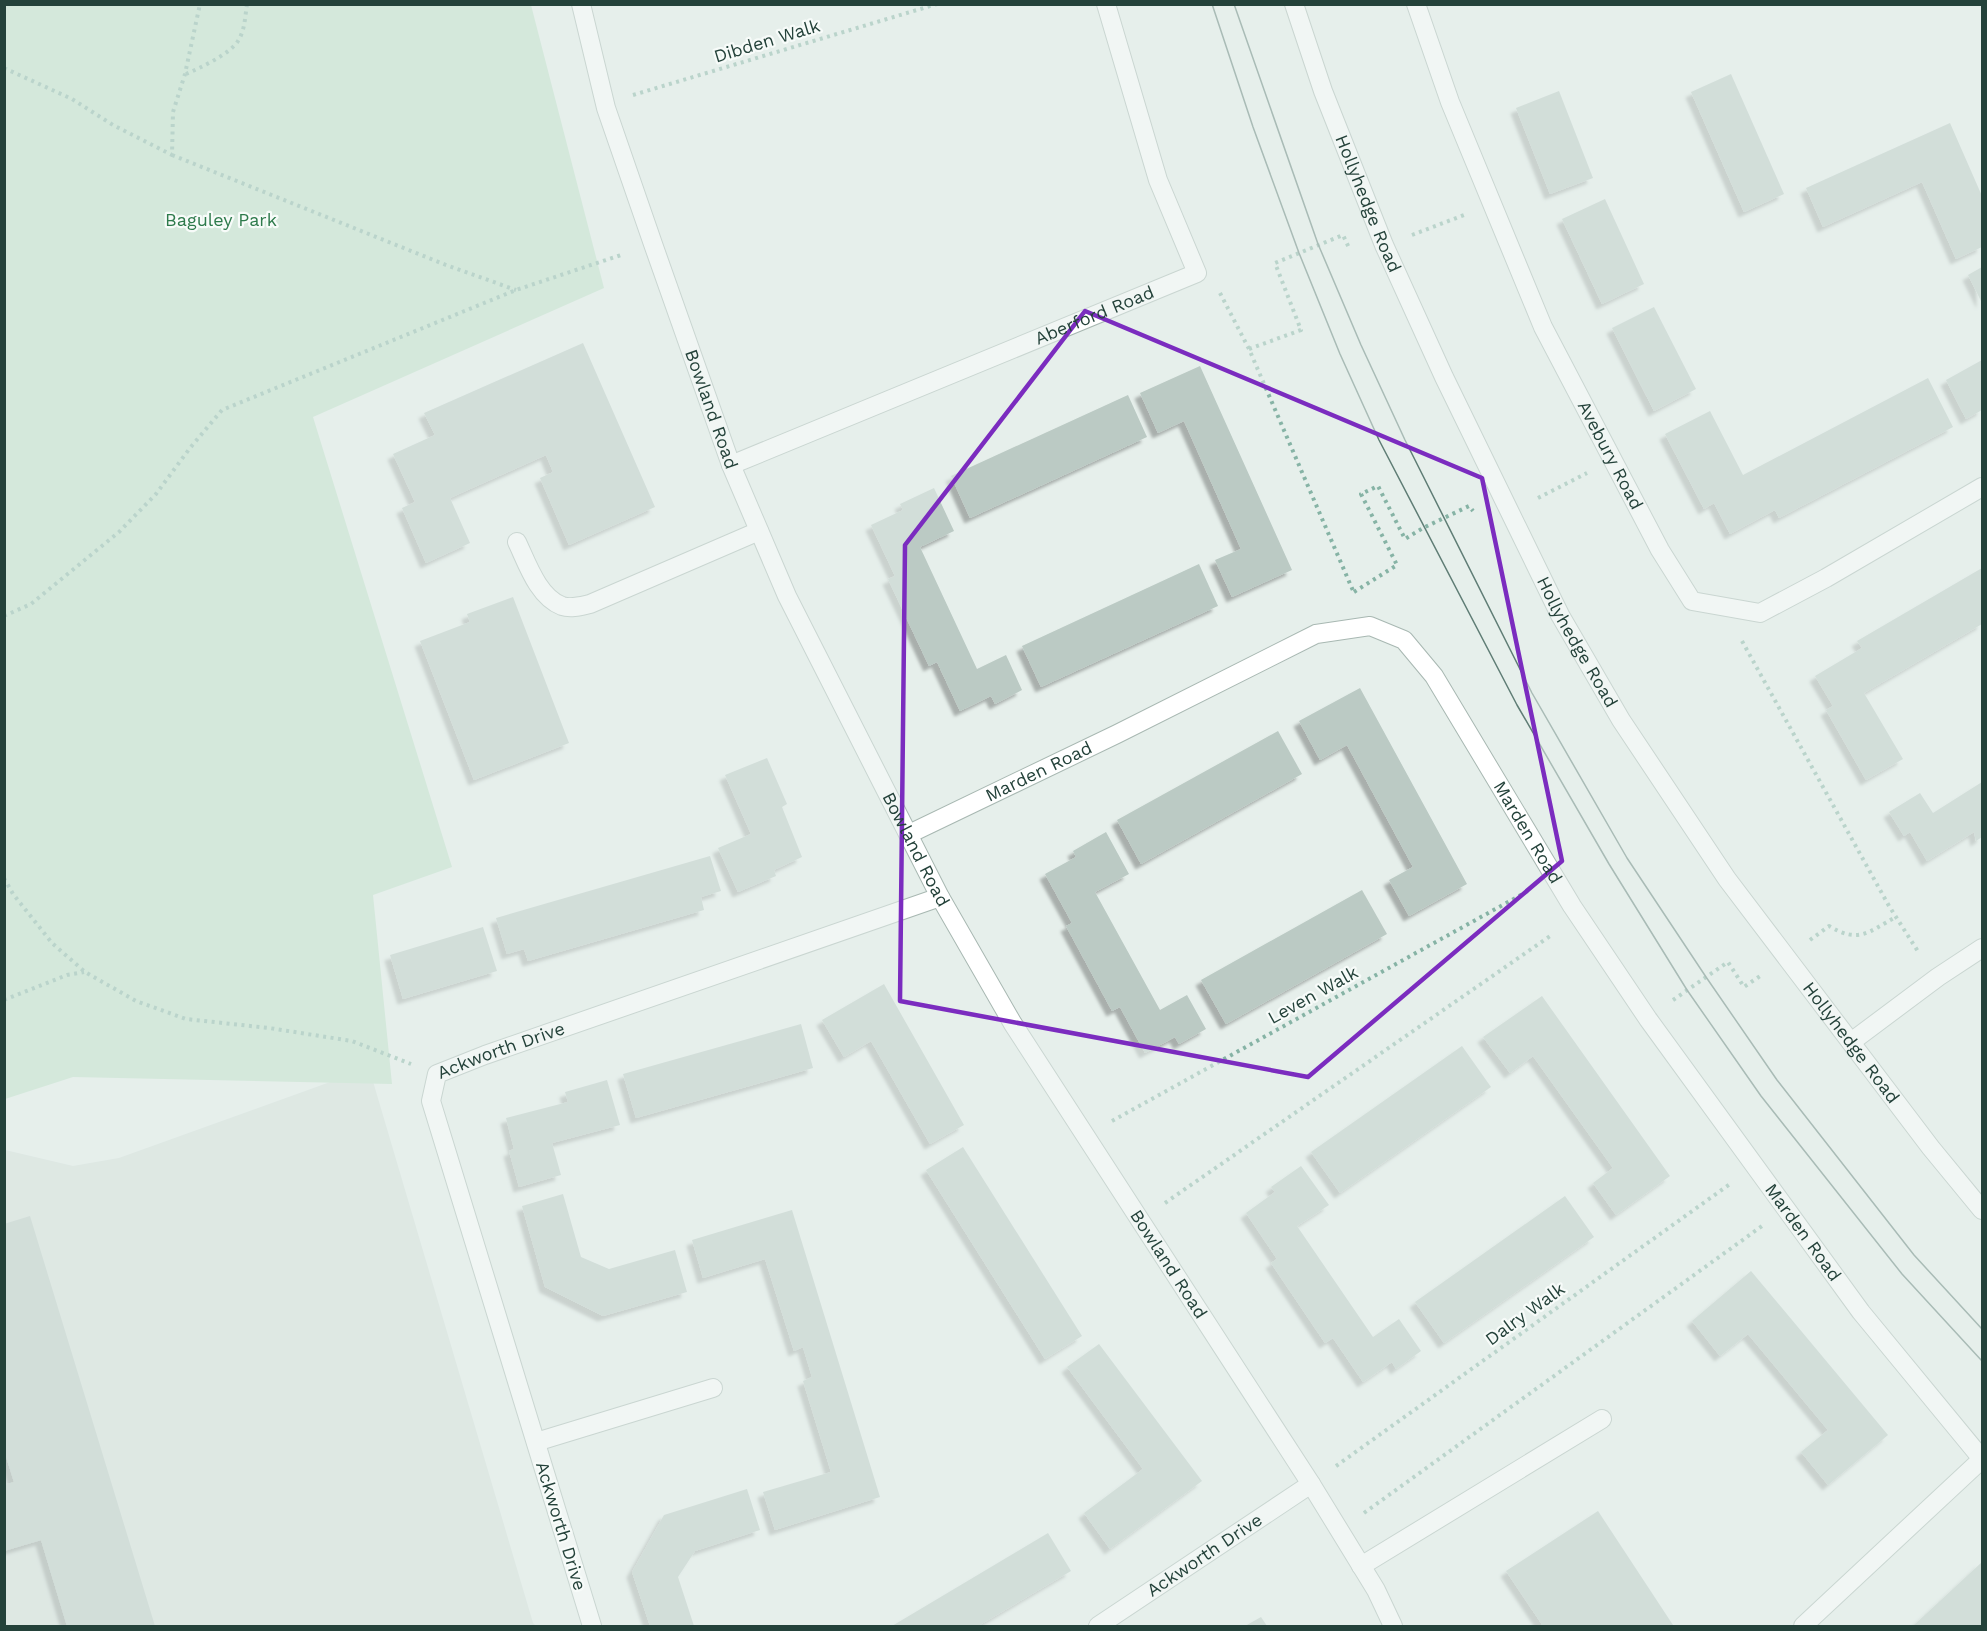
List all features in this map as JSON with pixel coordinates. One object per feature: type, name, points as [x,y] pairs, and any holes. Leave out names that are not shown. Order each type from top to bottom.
[{"type":"street","name":"Bowland Road","points":[[581,4],[605,103],[730,465],[788,596],[940,897],[1013,1023],[1311,1484],[1376,1590],[1393,1626]]},
{"type":"street","points":[[1106,4],[1158,180],[1197,273]]},
{"type":"street","name":"Hollyhedge Road","points":[[1294,4],[1323,91],[1384,245],[1444,377],[1560,615],[1621,720],[1727,879],[1931,1148],[1983,1210]]},
{"type":"street","name":"Avebury Road","points":[[1416,4],[1450,102],[1543,327],[1660,550],[1692,601],[1760,613],[1826,578],[1983,487]]},
{"type":"street","name":"Aberford Road","points":[[730,465],[1197,273]]},
{"type":"street","points":[[517,542],[540,587],[549,598],[561,606],[572,607],[590,604],[759,531]]},
{"type":"street","name":"Marden Road","points":[[909,834],[1106,740],[1316,634],[1370,626],[1404,640],[1434,676],[1579,916],[1648,1019],[1861,1312],[1983,1459]]},
{"type":"street","name":"Ackworth Drive","points":[[592,1626],[431,1101],[437,1074],[496,1051],[940,897]]},
{"type":"street","points":[[1851,1042],[1936,979],[1983,948]]},
{"type":"street","points":[[536,1442],[713,1388]]},
{"type":"street","points":[[1361,1566],[1602,1419]]},
{"type":"street","points":[[1803,1626],[1983,1459]]},
{"type":"street","name":"Ackworth Drive","points":[[1098,1626],[1311,1484]]},
{"type":"path","points":[[172,155],[173,112],[185,74],[200,4]]},
{"type":"path","points":[[185,74],[211,62],[237,43],[244,26],[247,4]]},
{"type":"path","name":"Dibden Walk","points":[[605,103],[937,4]]},
{"type":"path","points":[[4,68],[72,99],[113,125],[172,155],[446,265],[516,290]]},
{"type":"path","points":[[1250,349],[1301,330],[1275,263],[1343,235],[1352,255],[1492,204]]},
{"type":"path","points":[[4,616],[31,604],[119,532],[156,494],[189,448],[222,410],[516,290],[599,262]]},
{"type":"path","points":[[1197,273],[1210,276],[1250,349],[1370,626]]},
{"type":"path","points":[[1354,592],[1397,565],[1361,494],[1378,486],[1405,539],[1469,506],[1482,526],[1613,460]]},
{"type":"path","points":[[1722,606],[1896,917],[1936,979]]},
{"type":"path","name":"Leven Walk","points":[[1085,1136],[1555,877]]},
{"type":"path","points":[[4,879],[52,944],[85,972],[136,1001],[186,1019],[269,1028],[352,1041],[437,1074]]},
{"type":"path","points":[[1140,1221],[1579,916]]},
{"type":"path","points":[[1648,1019],[1728,962],[1744,987],[1829,926],[1843,935],[1862,936],[1896,917]]},
{"type":"path","points":[[4,1000],[67,975],[85,972]]},
{"type":"path","name":"Dalry Walk","points":[[1311,1484],[1755,1166]]},
{"type":"path","points":[[1340,1532],[1786,1208]]},
{"type":"highlighted area","points":[[1085,311],[1482,478],[1562,861],[1308,1077],[900,1001],[905,545]]},
{"type":"shaded area","points":[[369,1068],[533,1623],[536,1626],[5,1626],[5,1150],[73,1166],[119,1158]]},
{"type":"green space","name":"Baguley Park","points":[[4,5],[531,5],[604,288],[313,417],[452,867],[373,895],[392,1084],[73,1077],[5,1099]]},
{"type":"building","points":[[1731,74],[1784,194],[1744,212],[1691,92]]},
{"type":"building","points":[[1559,91],[1593,178],[1550,194],[1516,108]]},
{"type":"building","points":[[1950,123],[1982,196],[1982,247],[1956,259],[1922,182],[1823,227],[1806,188]]},
{"type":"building","points":[[1605,199],[1644,284],[1602,304],[1562,219]]},
{"type":"building","points":[[1982,267],[1982,303],[1968,275]]},
{"type":"building","points":[[1654,307],[1696,389],[1654,411],[1612,328]]},
{"type":"building","points":[[583,343],[655,507],[569,545],[540,478],[553,472],[546,455],[450,498],[470,543],[426,563],[402,508],[415,502],[393,454],[435,435],[424,413]]},
{"type":"building","points":[[1982,360],[1982,410],[1966,419],[1946,380]]},
{"type":"building","points":[[1200,366],[1292,570],[1232,597],[1215,560],[1241,549],[1184,421],[1158,433],[1140,393]]},
{"type":"building","points":[[1928,378],[1953,427],[1779,518],[1775,510],[1730,534],[1714,503],[1704,509],[1665,434],[1710,411],[1743,475]]},
{"type":"building","points":[[1128,395],[1147,437],[970,518],[951,476]]},
{"type":"building","points":[[934,488],[954,531],[920,547],[977,669],[1006,655],[1022,690],[995,704],[991,696],[960,711],[937,662],[929,666],[888,579],[895,576],[871,525],[903,510],[900,504]]},
{"type":"building","points":[[1199,564],[1218,606],[1041,687],[1022,646]]},
{"type":"building","points":[[1982,568],[1982,624],[1864,693],[1903,759],[1866,780],[1826,710],[1833,706],[1815,676],[1862,648],[1857,641]]},
{"type":"building","points":[[513,597],[569,743],[474,780],[420,641],[470,622],[467,614]]},
{"type":"building","points":[[1360,688],[1467,884],[1409,916],[1389,880],[1413,867],[1347,745],[1320,760],[1299,721]]},
{"type":"building","points":[[1278,731],[1302,774],[1141,864],[1117,820]]},
{"type":"building","points":[[767,758],[787,804],[782,807],[802,857],[774,870],[776,876],[738,892],[718,848],[751,834],[725,775]]},
{"type":"building","points":[[1982,782],[1982,837],[1976,841],[1974,832],[1927,861],[1910,832],[1904,836],[1889,812],[1920,793],[1933,813]]},
{"type":"building","points":[[1106,832],[1129,874],[1095,892],[1160,1010],[1187,995],[1206,1029],[1179,1044],[1175,1037],[1145,1053],[1120,1007],[1112,1011],[1066,926],[1072,923],[1045,874],[1076,857],[1073,851]]},
{"type":"building","points":[[710,856],[721,891],[701,897],[704,910],[528,961],[524,949],[507,954],[496,918]]},
{"type":"building","points":[[1362,890],[1387,934],[1226,1024],[1201,980]]},
{"type":"building","points":[[483,927],[497,971],[403,999],[390,955]]},
{"type":"building","points":[[884,984],[964,1125],[930,1144],[871,1041],[844,1057],[822,1020]]},
{"type":"building","points":[[1542,996],[1670,1176],[1616,1215],[1593,1183],[1613,1168],[1533,1056],[1510,1073],[1483,1037]]},
{"type":"building","points":[[801,1024],[813,1068],[636,1118],[623,1074]]},
{"type":"building","points":[[1462,1046],[1491,1087],[1340,1193],[1311,1152]]},
{"type":"building","points":[[607,1080],[620,1125],[552,1143],[561,1175],[519,1187],[509,1151],[514,1149],[506,1118],[568,1102],[565,1092]]},
{"type":"building","points":[[963,1147],[1082,1336],[1045,1359],[926,1170]]},
{"type":"building","points":[[1301,1166],[1329,1205],[1297,1226],[1373,1337],[1399,1319],[1421,1351],[1396,1369],[1392,1362],[1363,1382],[1333,1338],[1325,1343],[1271,1263],[1277,1259],[1246,1213],[1275,1192],[1271,1187]]},
{"type":"building","points":[[563,1194],[581,1257],[609,1269],[675,1250],[687,1292],[603,1316],[545,1287],[522,1206]]},
{"type":"building","points":[[1565,1196],[1594,1237],[1444,1343],[1415,1302]]},
{"type":"building","points":[[792,1210],[880,1497],[775,1530],[763,1492],[831,1472],[803,1381],[812,1377],[803,1347],[794,1351],[765,1259],[703,1278],[692,1240]]},
{"type":"building","points":[[30,1216],[155,1626],[67,1626],[41,1540],[4,1551],[4,1485],[14,1482],[4,1450],[4,1224]]},
{"type":"building","points":[[1751,1271],[1888,1435],[1828,1485],[1801,1452],[1828,1430],[1748,1334],[1720,1356],[1692,1321]]},
{"type":"building","points":[[1099,1344],[1202,1481],[1110,1549],[1084,1513],[1143,1469],[1067,1367]]},
{"type":"building","points":[[747,1489],[760,1530],[695,1551],[678,1577],[694,1626],[650,1626],[632,1572],[664,1515]]},
{"type":"building","points":[[1598,1511],[1673,1625],[1543,1626],[1506,1571]]},
{"type":"building","points":[[1048,1533],[1071,1571],[978,1626],[892,1626]]},
{"type":"building","points":[[1982,1562],[1982,1626],[1913,1626]]},
{"type":"building","points":[[1261,1617],[1267,1626],[1245,1626]]},
{"type":"tram line","points":[[1212,4],[1253,127],[1299,253],[1340,354],[1379,440],[1517,705],[1609,864],[1687,990],[1761,1096],[1902,1274],[1982,1361]]},
{"type":"tram line","points":[[1234,4],[1318,244],[1361,345],[1405,440],[1532,693],[1627,858],[1777,1080],[1914,1255],[1982,1329]]}]
